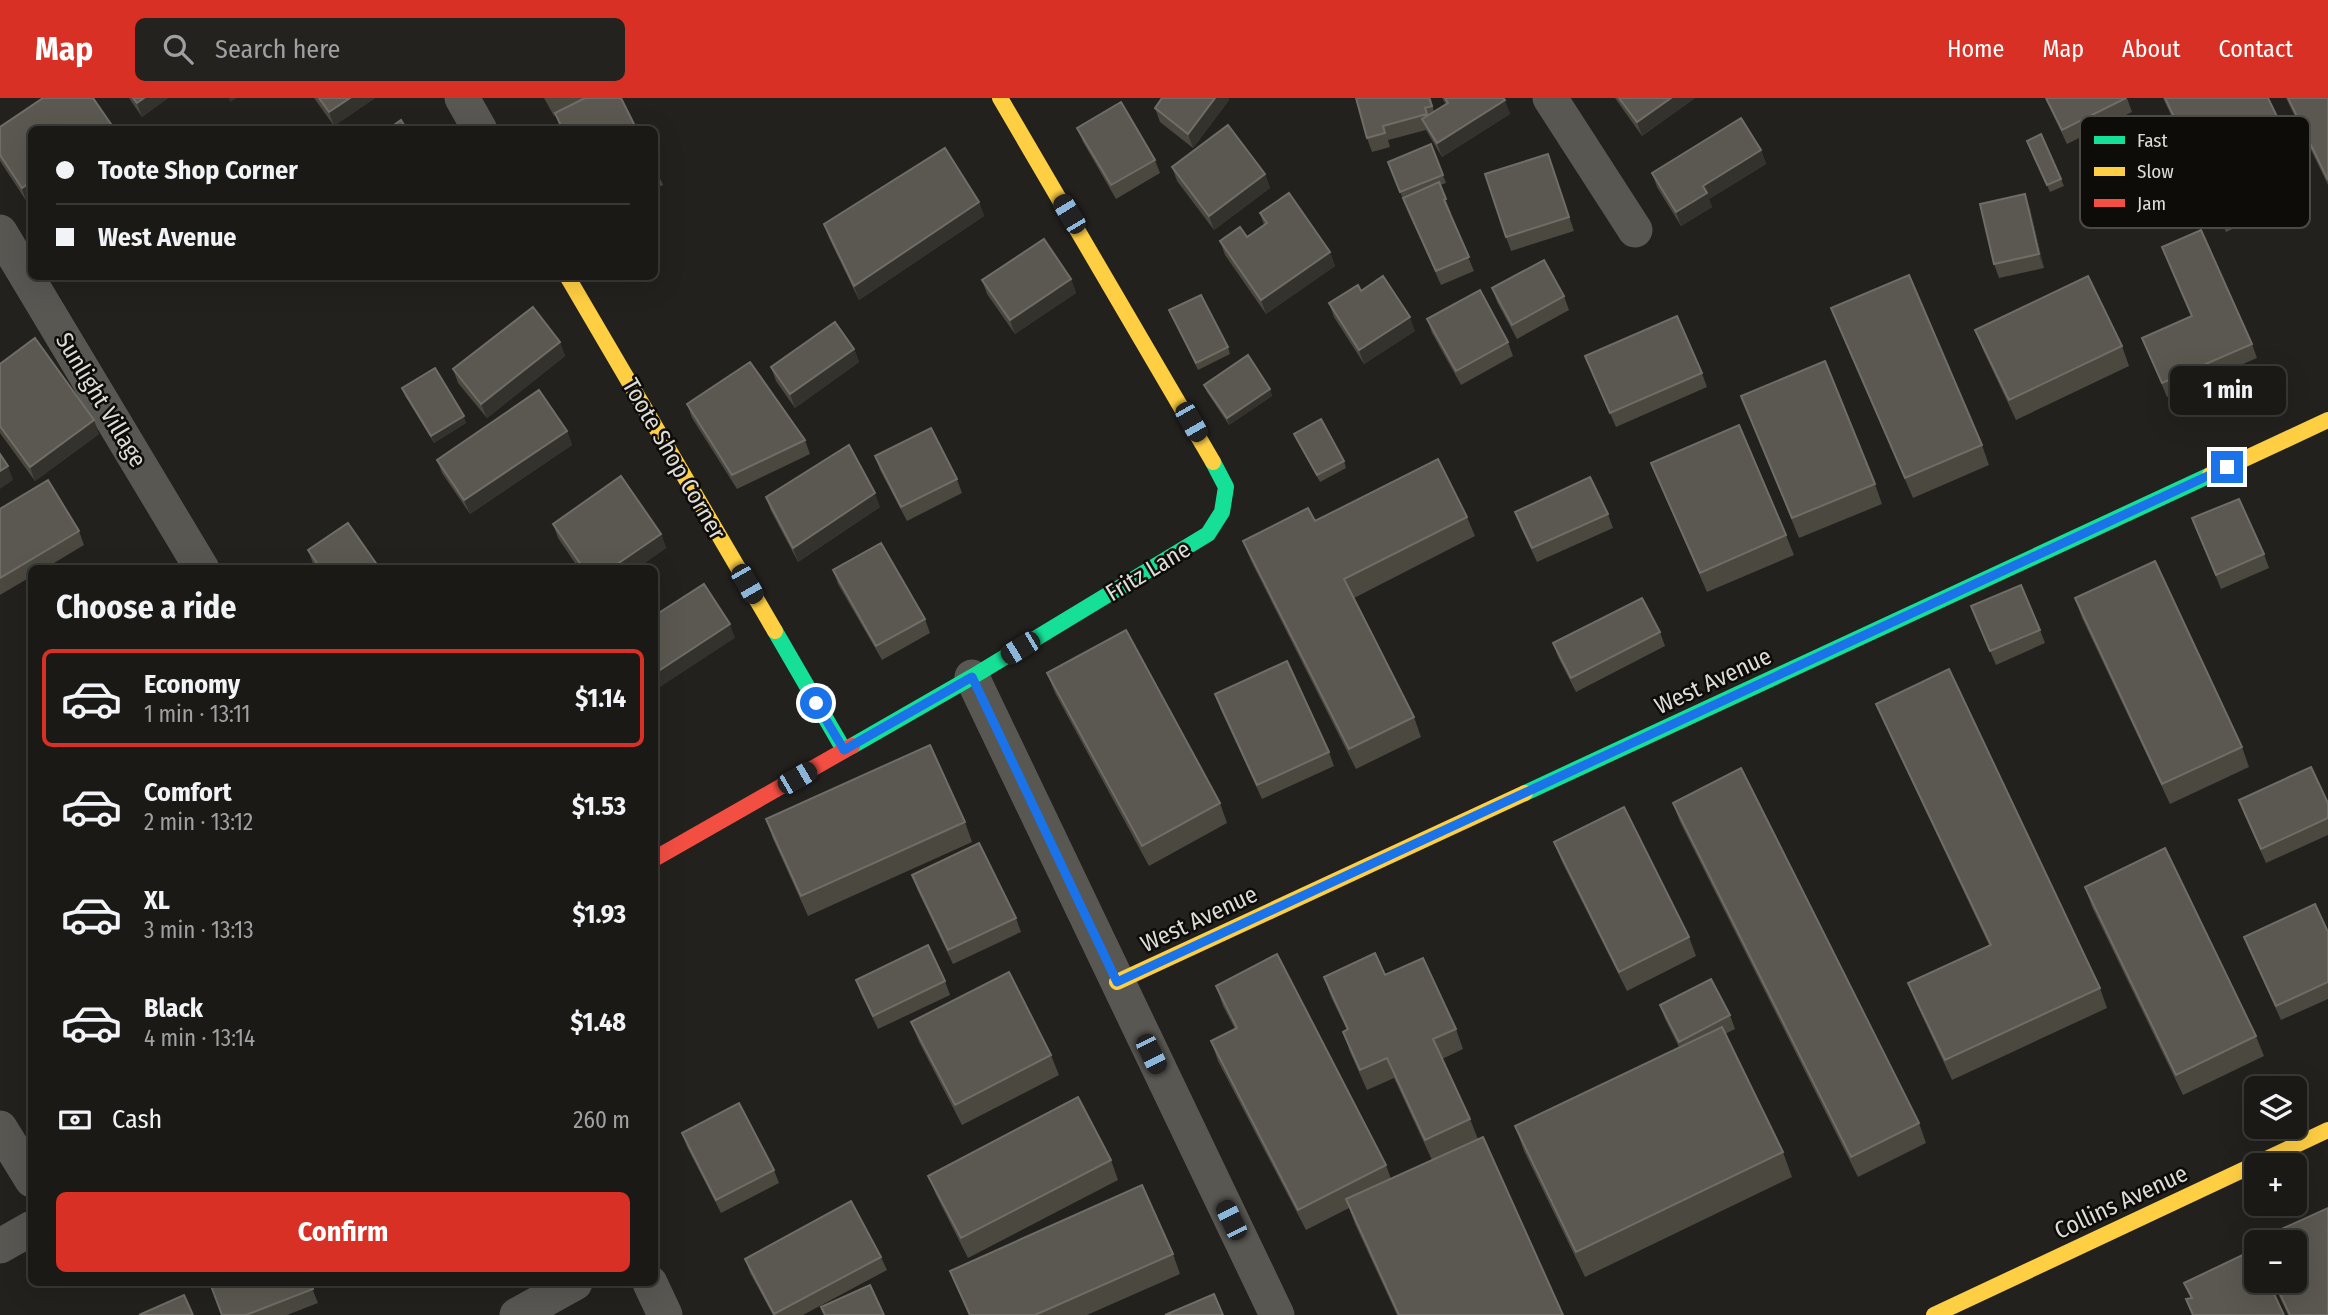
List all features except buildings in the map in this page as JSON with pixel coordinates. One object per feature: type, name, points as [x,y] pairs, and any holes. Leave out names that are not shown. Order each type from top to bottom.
[{"type":"street","points":[[462,98],[478,126]]},
{"type":"street","name":"Fritz Lane","points":[[658,857],[972,677],[1208,534],[1222,512],[1226,487],[1205,446],[1000,98]]},
{"type":"street","points":[[1550,98],[1635,230]]},
{"type":"street","name":"Sunlight Village","points":[[0,232],[28,279]]},
{"type":"street","name":"Sunlight Village","points":[[29,280],[200,565]]},
{"type":"street","name":"Toote Shop Corner","points":[[569,280],[844,750]]},
{"type":"street","name":"West Avenue","points":[[1117,982],[2328,420]]},
{"type":"street","points":[[972,677],[1277,1315]]},
{"type":"street","points":[[0,1128],[28,1174]]},
{"type":"street","name":"Collins Avenue","points":[[1934,1315],[2328,1130]]},
{"type":"street","points":[[0,1246],[28,1230]]},
{"type":"street","points":[[517,1315],[570,1286]]},
{"type":"street","points":[[651,1286],[665,1315]]},
{"type":"traffic: fast","points":[[852,746],[972,677],[1208,534],[1222,512],[1226,487],[1213,462]]},
{"type":"traffic: fast","points":[[1525,793],[2210,475]]},
{"type":"traffic: fast","points":[[775,631],[844,750]]},
{"type":"traffic: slow","points":[[1000,98],[1213,462]]},
{"type":"traffic: slow","points":[[569,280],[775,631]]},
{"type":"traffic: slow","points":[[2210,475],[2328,420]]},
{"type":"traffic: slow","points":[[1117,982],[1525,793]]},
{"type":"traffic: slow","points":[[1934,1315],[2328,1130]]},
{"type":"traffic: jam","points":[[658,857],[852,746]]},
{"type":"route","points":[[816,703],[844,750],[972,677],[1117,982],[2227,467]]}]
